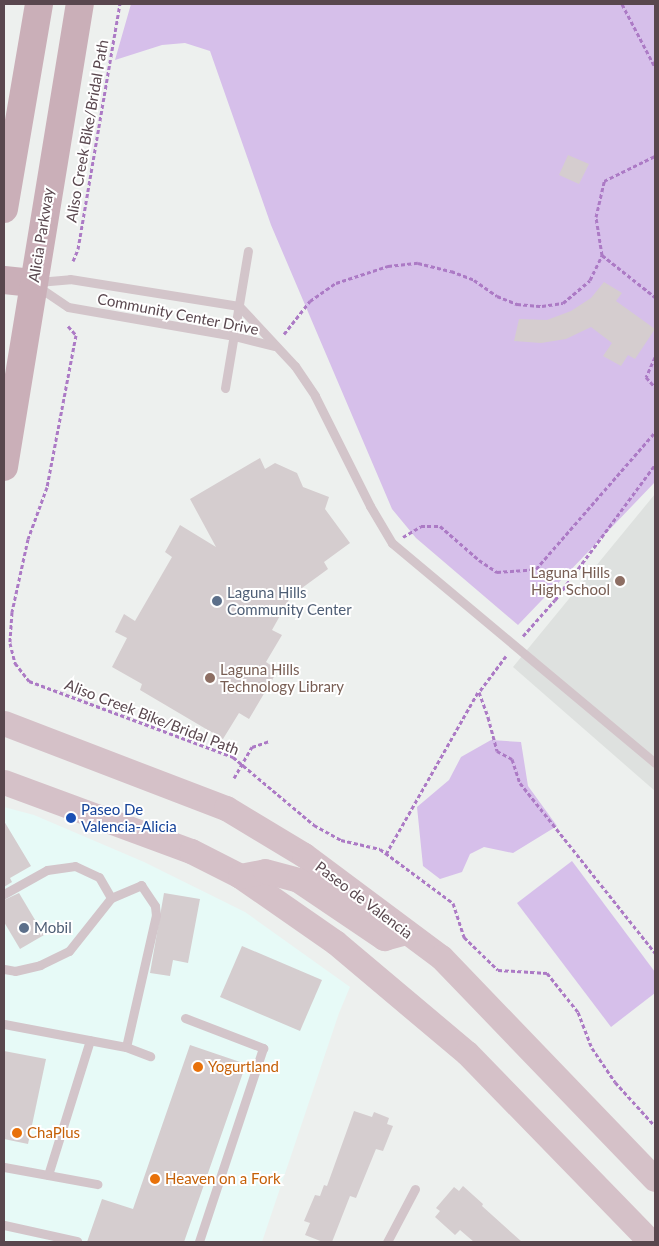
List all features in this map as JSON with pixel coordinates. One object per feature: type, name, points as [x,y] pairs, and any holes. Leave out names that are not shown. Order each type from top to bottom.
[{"type":"main road","points":[[4,209],[39,4]]},
{"type":"main road","name":"Alicia Parkway","points":[[4,467],[80,4]]},
{"type":"main road","points":[[4,280],[33,283]]},
{"type":"main road","name":"Paseo de Valencia","points":[[4,723],[226,808],[304,855],[441,957],[655,1179]]},
{"type":"main road","points":[[4,782],[191,851],[240,876],[335,942],[467,1053],[651,1242]]},
{"type":"main road","points":[[240,876],[265,871],[298,880],[384,938],[406,932]]},
{"type":"lane","points":[[225,388],[248,251]]},
{"type":"lane","name":"Community Center Drive","points":[[33,283],[70,278],[238,306],[274,346]]},
{"type":"lane","name":"Community Center Drive","points":[[33,283],[68,307],[234,336],[274,346]]},
{"type":"lane","points":[[274,346],[295,366],[315,396],[370,506],[392,544],[655,763]]},
{"type":"lane","points":[[4,894],[47,870],[76,866],[99,877],[111,898]]},
{"type":"lane","points":[[4,970],[15,971],[40,965],[69,951],[111,898],[141,885],[155,906],[156,915],[126,1047]]},
{"type":"lane","points":[[185,1018],[263,1048],[199,1242]]},
{"type":"lane","points":[[4,1024],[126,1047],[150,1056]]},
{"type":"lane","points":[[48,1176],[90,1040]]},
{"type":"lane","points":[[4,1167],[97,1184]]},
{"type":"lane","points":[[391,1240],[415,1189]]},
{"type":"lane","points":[[4,1225],[77,1241]]},
{"type":"path","name":"Aliso Creek Bike/Bridal Path","points":[[73,261],[78,249],[120,4]]},
{"type":"path","points":[[622,4],[655,67]]},
{"type":"path","points":[[274,346],[310,301],[317,296],[336,283],[388,266],[418,263],[451,271],[474,280],[497,296],[517,304],[542,306],[564,303],[590,280],[602,255],[596,217],[604,181],[655,156]]},
{"type":"path","points":[[602,255],[655,297]]},
{"type":"path","name":"Aliso Creek Bike/Bridal Path","points":[[68,326],[76,335],[49,478],[28,539],[12,612],[10,643],[15,664],[29,681],[233,757],[314,825],[341,840],[380,849],[453,903],[464,937],[498,970],[547,973],[578,1012],[592,1048],[615,1082],[655,1126]]},
{"type":"path","points":[[655,357],[646,377],[655,388]]},
{"type":"path","points":[[392,544],[421,526],[440,526],[479,560],[497,572],[536,569],[655,432]]},
{"type":"path","points":[[386,854],[479,692],[514,646],[555,600],[655,465]]},
{"type":"path","points":[[479,692],[497,751],[512,759],[520,783],[655,953]]},
{"type":"path","points":[[234,778],[252,748],[269,740]]},
{"type":"shaded area","points":[[131,4],[655,4],[655,482],[518,625],[416,538],[392,509],[271,225],[210,51],[185,43],[162,45],[115,60]]},
{"type":"shaded area","name":"Laguna Hills High School","points":[[655,494],[655,791],[513,667]]},
{"type":"shaded area","points":[[491,740],[521,742],[528,786],[557,826],[513,853],[484,847],[470,854],[462,872],[440,879],[423,866],[417,807],[449,780],[461,757]]},
{"type":"shaded area","points":[[4,807],[34,815],[144,862],[245,912],[350,987],[339,1013],[262,1242],[4,1242]]},
{"type":"shaded area","points":[[572,861],[655,972],[655,993],[611,1027],[517,903]]},
{"type":"building","points":[[568,155],[589,164],[579,184],[559,175]]},
{"type":"building","points":[[604,282],[622,293],[616,301],[655,329],[635,359],[628,355],[621,366],[603,356],[612,343],[591,327],[566,339],[541,343],[514,341],[519,319],[547,320],[571,311],[591,298]]},
{"type":"building","name":"Laguna Hills Community Center","points":[[260,458],[265,469],[275,463],[297,473],[303,487],[329,497],[325,509],[350,543],[324,562],[328,569],[291,596],[272,630],[282,635],[266,662],[278,670],[249,719],[239,713],[223,739],[140,690],[142,684],[112,667],[127,638],[115,632],[124,614],[135,621],[172,557],[165,552],[180,525],[216,547],[190,499]]},
{"type":"building","points":[[4,821],[31,866],[10,878],[12,882],[4,887]]},
{"type":"building","name":"Mobil","points":[[19,893],[44,935],[20,949],[4,922],[4,900]]},
{"type":"building","points":[[164,893],[200,899],[188,963],[173,960],[170,976],[150,973]]},
{"type":"building","points":[[242,946],[322,980],[300,1031],[220,997]]},
{"type":"building","points":[[190,1045],[246,1064],[184,1242],[87,1242],[102,1199],[133,1209]]},
{"type":"building","points":[[4,1051],[46,1059],[28,1144],[4,1139]]},
{"type":"building","points":[[354,1111],[372,1117],[374,1112],[389,1118],[387,1124],[393,1126],[383,1151],[376,1149],[356,1198],[350,1196],[332,1242],[323,1242],[305,1235],[310,1223],[304,1221],[315,1195],[320,1196],[324,1185],[327,1186]]},
{"type":"building","points":[[463,1186],[522,1242],[474,1242],[460,1230],[455,1235],[435,1217],[440,1211],[436,1208],[454,1187],[459,1191]]},
{"type":"place","name":"Laguna Hills High School","points":[[620,581]]},
{"type":"place","name":"Laguna Hills Community Center","points":[[217,601]]},
{"type":"place","name":"Laguna Hills Technology Library","points":[[210,678]]},
{"type":"place","name":"Paseo De Valencia-Alicia","points":[[71,818]]},
{"type":"place","name":"Mobil","points":[[24,928]]},
{"type":"place","name":"Yogurtland","points":[[198,1067]]},
{"type":"place","name":"ChaPlus","points":[[17,1133]]},
{"type":"place","name":"Heaven on a Fork","points":[[155,1179]]}]
